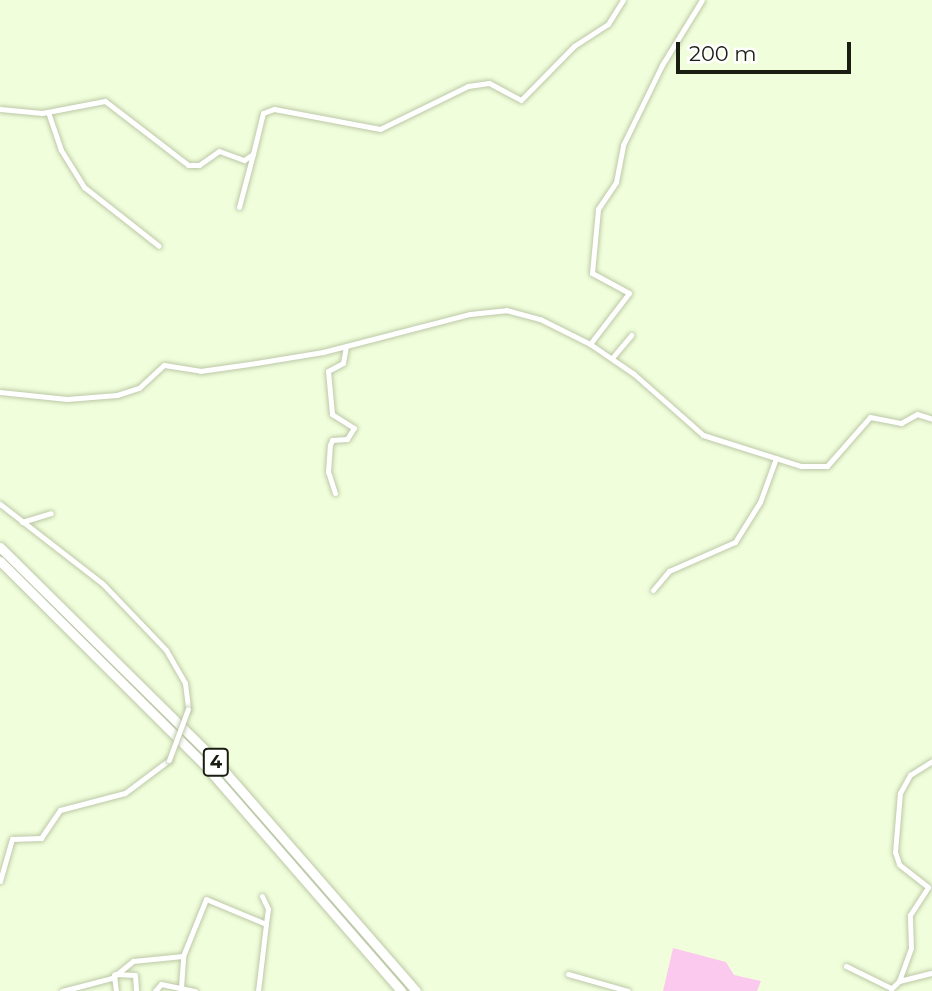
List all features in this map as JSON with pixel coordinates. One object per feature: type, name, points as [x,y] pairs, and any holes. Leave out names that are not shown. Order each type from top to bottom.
[{"type":"highway","name":"4","points":[[0,547],[212,757],[416,991]]},
{"type":"highway","name":"4","points":[[0,561],[203,763],[401,991]]},
{"type":"street","points":[[239,207],[261,117],[274,109],[380,129],[468,86],[489,83],[521,100],[574,46],[608,23],[623,0]]},
{"type":"street","points":[[590,344],[629,293],[592,272],[598,209],[616,183],[623,145],[662,65],[702,0]]},
{"type":"street","points":[[0,109],[48,112],[105,101],[134,127],[191,165],[219,150],[242,160],[253,154]]},
{"type":"street","points":[[48,112],[61,150],[84,187],[159,246]]},
{"type":"street","points":[[0,392],[66,399],[117,396],[139,388],[164,365],[200,371],[346,346],[459,316],[506,310],[540,319],[590,344],[612,358],[703,435],[807,468],[827,466],[869,418],[899,423],[918,414],[932,419]]},
{"type":"street","points":[[612,358],[631,335]]},
{"type":"street","points":[[335,494],[328,472],[330,445],[332,440],[347,439],[354,428],[332,414],[328,371],[342,363],[346,346]]},
{"type":"street","points":[[653,590],[664,574],[735,542],[760,502],[776,458]]},
{"type":"street","points":[[0,504],[103,584],[166,650],[185,683],[188,709],[169,760],[125,793],[60,810],[41,838],[12,839],[0,881]]},
{"type":"street","points":[[22,522],[51,513]]},
{"type":"street","points":[[846,966],[891,990],[899,981],[911,948],[910,915],[928,890],[899,864],[895,852],[900,793],[910,775],[932,761]]},
{"type":"street","points":[[258,991],[267,904],[262,896]]},
{"type":"street","points":[[181,988],[183,956],[204,900],[266,923]]},
{"type":"street","points":[[62,991],[114,974],[133,961],[183,956]]},
{"type":"street","points":[[899,981],[932,973]]},
{"type":"street","points":[[114,974],[116,991]]},
{"type":"street","points":[[114,974],[135,975],[136,991]]},
{"type":"street","points":[[568,974],[628,991]]},
{"type":"street","points":[[155,991],[161,984],[195,991]]},
{"type":"shaded area","points":[[673,948],[726,962],[734,975],[761,981],[757,991],[663,991]]}]
